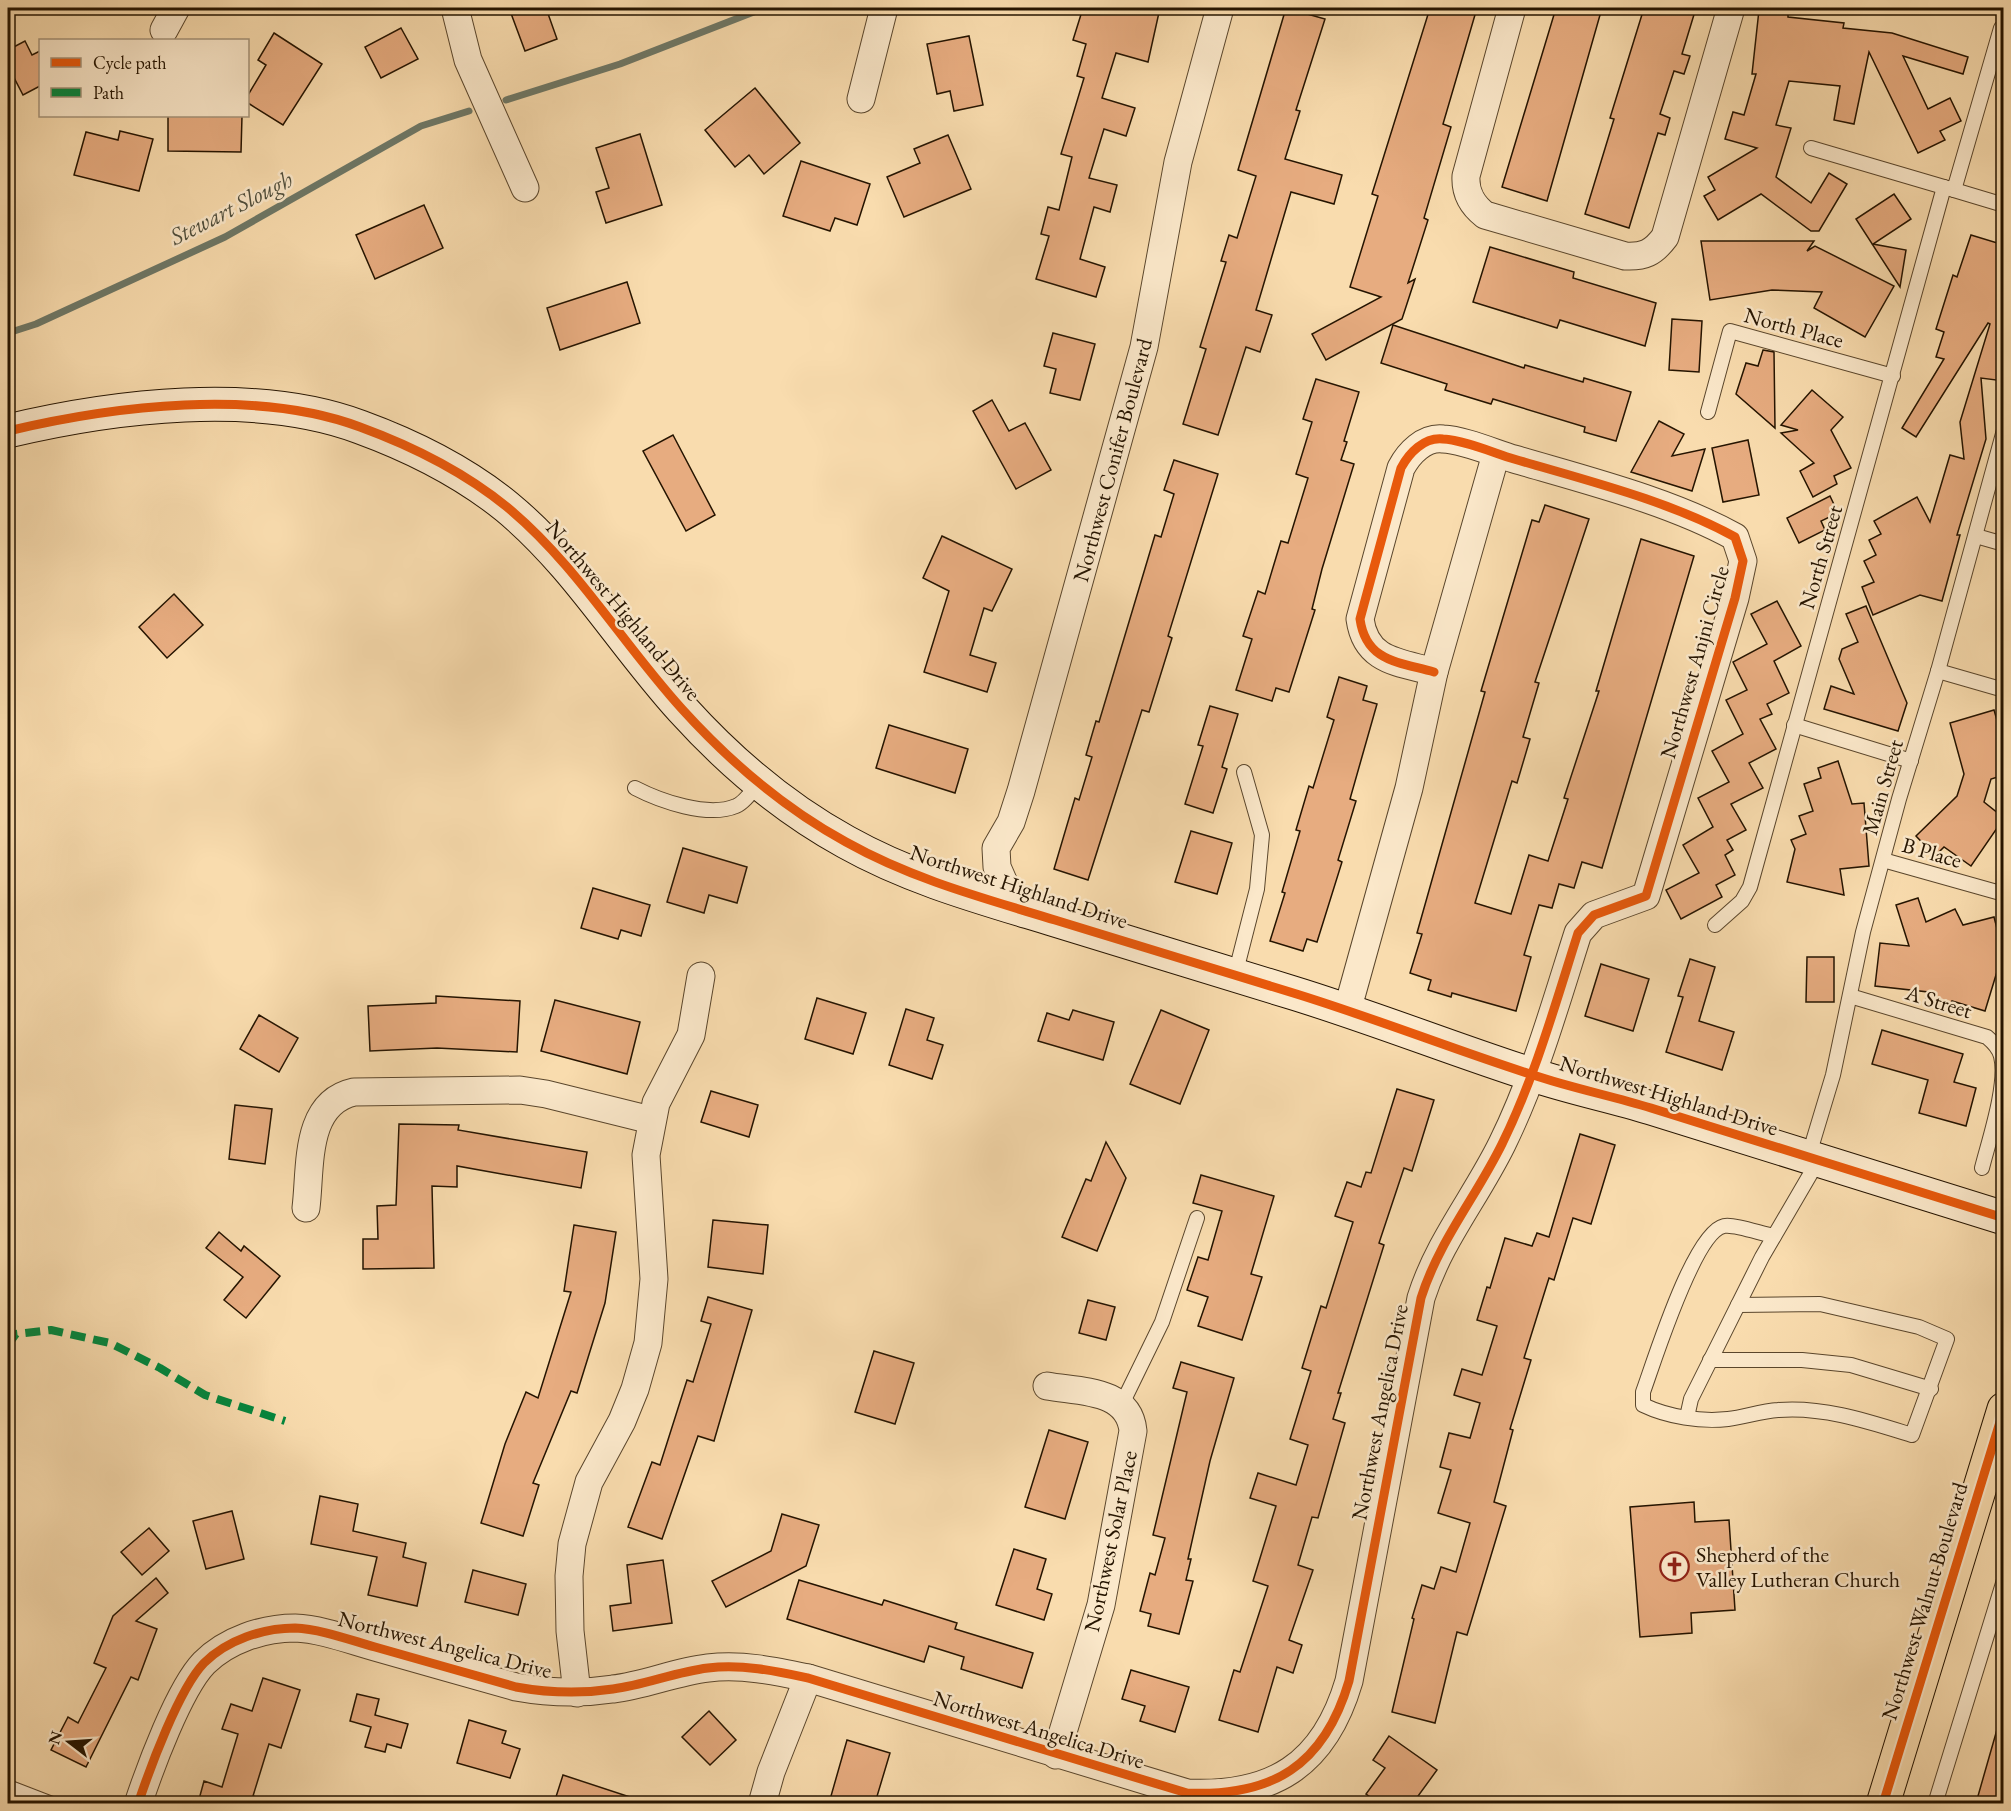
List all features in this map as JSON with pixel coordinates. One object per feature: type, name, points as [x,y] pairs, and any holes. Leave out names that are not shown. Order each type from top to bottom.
[{"type":"main road","name":"Northwest Highland Drive","points":[[8,431],[81,415],[132,409],[250,406],[300,411],[353,424],[404,444],[455,471],[505,506],[540,537],[574,574],[680,707],[727,756],[807,819],[884,862],[949,888],[1235,975],[1533,1075],[1645,1106],[2004,1218]]},
{"type":"main road","name":"Northwest Walnut Boulevard","points":[[1883,1803],[2004,1409]]},
{"type":"street","points":[[455,8],[468,60],[525,188]]},
{"type":"street","points":[[861,99],[884,8]]},
{"type":"street","name":"Northwest Conifer Boulevard","points":[[1005,906],[1004,883],[997,867],[996,848],[1011,822],[1144,347],[1178,162],[1220,8]]},
{"type":"street","points":[[1512,8],[1466,176],[1468,194],[1476,208],[1485,214],[1625,256],[1641,257],[1655,250],[1665,237],[1731,8]]},
{"type":"street","name":"Northwest Anjni Circle","points":[[1434,672],[1383,658],[1369,646],[1361,631],[1362,607],[1398,479],[1407,458],[1420,445],[1432,440],[1444,439],[1497,454],[1615,489],[1717,527],[1735,537],[1743,561],[1735,598],[1646,896],[1594,915],[1578,933],[1533,1075]]},
{"type":"street","points":[[1347,1011],[1409,788],[1434,672],[1497,454]]},
{"type":"street","points":[[577,1693],[570,1631],[569,1576],[572,1544],[589,1482],[622,1421],[635,1389],[648,1343],[654,1280],[646,1181],[651,1120],[656,1103],[691,1035],[701,976]]},
{"type":"street","name":"Northwest Angelica Drive","points":[[138,1803],[187,1685],[204,1663],[227,1646],[269,1629],[298,1628],[341,1637],[516,1687],[577,1693],[615,1689],[709,1668],[757,1667],[808,1678],[1164,1788],[1187,1793],[1221,1795],[1244,1791],[1282,1776],[1307,1757],[1327,1732],[1342,1702],[1349,1681],[1421,1298],[1440,1248],[1501,1146],[1533,1075]]},
{"type":"street","points":[[306,1208],[315,1131],[320,1114],[332,1100],[342,1094],[520,1090],[546,1094],[651,1120]]},
{"type":"street","points":[[1047,1386],[1097,1395],[1122,1404]]},
{"type":"street","name":"Northwest Solar Place","points":[[1056,1755],[1101,1605],[1133,1431],[1132,1420],[1122,1404]]},
{"type":"street","points":[[762,1803],[771,1772],[808,1678]]},
{"type":"lane","name":"North Street","points":[[1715,925],[1742,902],[1750,886],[1893,376],[1903,328],[2001,28]]},
{"type":"lane","points":[[1810,148],[2004,205]]},
{"type":"lane","name":"North Place","points":[[1708,412],[1730,331],[1893,376]]},
{"type":"lane","name":"Main Street","points":[[1687,1417],[1691,1399],[1710,1360],[1813,1159],[1883,860],[2004,430]]},
{"type":"lane","points":[[1976,536],[2004,544]]},
{"type":"lane","points":[[1938,671],[2004,690]]},
{"type":"lane","points":[[1794,725],[1911,761]]},
{"type":"lane","points":[[1235,975],[1257,889],[1262,836],[1244,772]]},
{"type":"lane","points":[[635,788],[659,801],[717,810],[737,806],[759,783]]},
{"type":"lane","name":"B Place","points":[[1883,860],[2004,894]]},
{"type":"lane","name":"A Street","points":[[1850,996],[1987,1037],[1995,1043],[2001,1056],[2000,1090],[1982,1168]]},
{"type":"lane","points":[[1122,1404],[1162,1322],[1197,1218]]},
{"type":"lane","points":[[1738,1305],[1820,1304],[1919,1327],[1947,1339],[1912,1435],[1866,1420],[1813,1411],[1778,1410],[1726,1420],[1662,1414],[1643,1405],[1643,1392],[1693,1260],[1715,1231],[1725,1226],[1774,1236]]},
{"type":"lane","points":[[1710,1360],[1802,1360],[1851,1365],[1930,1389]]},
{"type":"lane","points":[[1935,1803],[2004,1581]]},
{"type":"lane","points":[[8,1787],[52,1803]]},
{"type":"building","points":[[509,8],[546,8],[557,39],[525,51]]},
{"type":"building","points":[[1083,8],[1160,8],[1148,62],[1116,53],[1102,98],[1135,108],[1126,136],[1104,129],[1089,178],[1117,185],[1110,212],[1094,207],[1080,259],[1105,267],[1096,297],[1036,279],[1049,236],[1041,234],[1048,207],[1059,210],[1072,157],[1061,154],[1084,78],[1077,76],[1086,44],[1073,40]]},
{"type":"building","points":[[1286,8],[1325,19],[1296,110],[1300,111],[1285,159],[1342,175],[1334,204],[1291,192],[1256,310],[1272,315],[1260,352],[1246,347],[1218,435],[1183,424],[1206,349],[1200,347],[1226,262],[1221,261],[1229,235],[1237,238],[1256,176],[1238,170]]},
{"type":"building","points":[[1430,8],[1477,8],[1443,124],[1451,127],[1424,218],[1428,220],[1408,283],[1415,279],[1402,319],[1326,360],[1312,334],[1381,297],[1350,287],[1378,196],[1372,194]]},
{"type":"building","points":[[1556,8],[1602,8],[1547,201],[1502,187]]},
{"type":"building","points":[[1644,8],[1696,8],[1682,54],[1690,56],[1684,74],[1674,71],[1660,114],[1670,118],[1665,135],[1658,133],[1629,228],[1585,214],[1614,119],[1610,118]]},
{"type":"building","points":[[1759,10],[1788,12],[1788,17],[1844,23],[1843,28],[1892,33],[1968,57],[1963,74],[1903,56],[1928,109],[1950,98],[1961,121],[1940,131],[1945,140],[1918,153],[1869,52],[1854,124],[1834,120],[1840,86],[1789,81],[1776,125],[1791,128],[1776,177],[1811,203],[1829,173],[1847,184],[1819,231],[1811,231],[1761,194],[1718,220],[1704,196],[1715,190],[1708,177],[1757,148],[1725,139],[1733,112],[1744,115],[1756,74],[1752,74]]},
{"type":"building","points":[[401,28],[418,59],[381,78],[365,47]]},
{"type":"building","points":[[274,33],[322,64],[283,125],[249,104],[249,93],[266,65],[258,60]]},
{"type":"building","points":[[969,36],[983,105],[954,111],[950,91],[937,94],[927,44]]},
{"type":"building","points":[[25,41],[32,55],[39,52],[39,87],[23,95],[8,66],[8,50]]},
{"type":"building","points":[[755,88],[800,143],[764,174],[749,155],[735,167],[705,130]]},
{"type":"building","points":[[168,117],[242,117],[241,152],[168,151]]},
{"type":"building","points":[[120,131],[153,139],[139,191],[74,175],[86,132],[118,140]]},
{"type":"building","points":[[640,134],[662,205],[606,223],[596,192],[609,188],[596,148]]},
{"type":"building","points":[[948,135],[971,189],[904,217],[887,177],[920,163],[914,149]]},
{"type":"building","points":[[801,161],[870,184],[857,225],[835,218],[830,231],[783,216]]},
{"type":"building","points":[[1894,194],[1911,219],[1873,244],[1906,250],[1900,287],[1856,219]]},
{"type":"building","points":[[424,205],[443,248],[375,279],[356,235]]},
{"type":"building","points":[[1971,235],[2004,245],[2004,381],[1981,378],[1986,439],[1957,535],[1960,535],[1942,601],[1920,595],[1873,615],[1862,587],[1874,582],[1864,561],[1876,555],[1869,540],[1881,534],[1874,521],[1917,497],[1930,522],[1950,455],[1964,459],[1960,422],[1990,324],[1988,323],[1916,437],[1902,428],[1944,359],[1936,357],[1944,332],[1936,329],[1953,275],[1957,277]]},
{"type":"building","points":[[1701,241],[1814,241],[1807,251],[1815,246],[1894,286],[1865,337],[1814,308],[1822,292],[1772,290],[1710,300]]},
{"type":"building","points":[[1490,247],[1574,272],[1573,278],[1656,303],[1645,346],[1560,320],[1557,328],[1473,302]]},
{"type":"building","points":[[627,282],[640,323],[560,350],[547,308]]},
{"type":"building","points":[[1672,319],[1702,321],[1699,372],[1669,370]]},
{"type":"building","points":[[1393,325],[1524,368],[1525,365],[1583,382],[1584,378],[1631,392],[1616,441],[1584,432],[1585,427],[1493,399],[1491,404],[1445,390],[1447,384],[1381,363]]},
{"type":"building","points":[[1053,333],[1095,344],[1080,400],[1050,393],[1056,369],[1044,366]]},
{"type":"building","points":[[1763,350],[1774,352],[1775,428],[1736,394],[1746,363],[1758,366]]},
{"type":"building","points":[[1316,379],[1359,392],[1344,441],[1347,442],[1341,460],[1354,464],[1322,569],[1312,609],[1315,610],[1289,692],[1276,688],[1272,701],[1236,690],[1252,639],[1243,636],[1258,591],[1265,594],[1281,541],[1288,543],[1308,478],[1296,474],[1312,422],[1303,419]]},
{"type":"building","points":[[1812,390],[1843,417],[1831,430],[1851,468],[1834,476],[1837,484],[1813,497],[1800,471],[1814,463],[1781,433],[1798,430],[1781,425]]},
{"type":"building","points":[[992,400],[1009,431],[1025,423],[1051,470],[1016,489],[973,411]]},
{"type":"building","points":[[1659,421],[1684,434],[1672,456],[1705,449],[1692,491],[1631,472]]},
{"type":"building","points":[[673,435],[715,515],[686,531],[643,451]]},
{"type":"building","points":[[1748,440],[1759,495],[1723,502],[1712,448]]},
{"type":"building","points":[[1174,460],[1218,474],[1168,636],[1172,638],[1149,712],[1142,710],[1088,880],[1054,869],[1075,798],[1079,800],[1092,757],[1086,755],[1096,721],[1099,722],[1155,535],[1161,537],[1174,494],[1164,490]]},
{"type":"building","points":[[1830,496],[1838,513],[1821,521],[1825,530],[1799,543],[1787,518]]},
{"type":"building","points":[[1545,505],[1589,519],[1535,682],[1539,683],[1523,737],[1530,739],[1517,783],[1512,781],[1475,903],[1511,914],[1529,855],[1548,861],[1568,799],[1564,798],[1599,691],[1596,691],[1641,539],[1694,556],[1602,868],[1582,862],[1574,888],[1559,884],[1552,908],[1539,905],[1524,955],[1531,957],[1516,1011],[1452,993],[1451,997],[1428,990],[1431,980],[1410,973],[1422,934],[1417,933],[1485,692],[1481,691],[1532,520],[1539,522]]},
{"type":"building","points":[[942,536],[1012,569],[992,611],[984,608],[970,655],[996,663],[987,692],[924,672],[949,591],[923,578]]},
{"type":"building","points":[[174,594],[203,625],[167,658],[139,627]]},
{"type":"building","points":[[1777,601],[1801,646],[1774,661],[1789,693],[1767,704],[1772,714],[1760,719],[1776,749],[1749,763],[1763,788],[1731,804],[1746,830],[1727,840],[1733,850],[1725,855],[1735,875],[1716,885],[1722,897],[1681,919],[1666,890],[1699,873],[1683,845],[1713,827],[1698,798],[1729,782],[1712,751],[1743,734],[1726,700],[1747,690],[1733,662],[1767,644],[1751,614]]},
{"type":"building","points":[[1866,606],[1907,703],[1898,731],[1824,709],[1831,686],[1854,694],[1839,659],[1842,649],[1858,642],[1846,614]]},
{"type":"building","points":[[1339,677],[1367,686],[1363,700],[1377,704],[1350,799],[1356,801],[1338,860],[1342,862],[1317,942],[1307,939],[1303,951],[1270,941],[1285,893],[1282,892],[1300,831],[1296,830],[1309,786],[1313,788],[1334,720],[1327,717]]},
{"type":"building","points":[[1210,706],[1238,714],[1222,767],[1227,769],[1213,813],[1185,804],[1203,746],[1198,745]]},
{"type":"building","points":[[1994,710],[2004,744],[2004,775],[1991,779],[1984,802],[2004,818],[1971,866],[1944,847],[1935,856],[1916,836],[1957,796],[1964,774],[1950,723]]},
{"type":"building","points":[[889,725],[968,749],[955,793],[876,768]]},
{"type":"building","points":[[1838,761],[1852,804],[1864,803],[1869,866],[1840,869],[1844,895],[1787,882],[1795,849],[1791,840],[1806,834],[1799,816],[1813,811],[1804,784],[1821,778],[1818,768]]},
{"type":"building","points":[[1191,831],[1232,843],[1217,894],[1175,882]]},
{"type":"building","points":[[683,848],[747,867],[737,903],[709,895],[704,913],[667,902]]},
{"type":"building","points":[[593,888],[650,905],[641,936],[621,930],[618,939],[581,928]]},
{"type":"building","points":[[1918,898],[1926,922],[1955,909],[1963,925],[1994,917],[2003,952],[1985,1011],[1952,1001],[1950,1005],[1926,998],[1928,992],[1875,986],[1880,943],[1909,946],[1896,905]]},
{"type":"building","points":[[1807,957],[1834,957],[1834,1002],[1806,1002]]},
{"type":"building","points":[[1690,959],[1715,967],[1699,1021],[1734,1032],[1722,1070],[1666,1052],[1683,997],[1678,996]]},
{"type":"building","points":[[1601,964],[1649,979],[1633,1031],[1585,1016]]},
{"type":"building","points":[[436,996],[520,1001],[517,1052],[437,1048],[370,1051],[368,1006],[436,1003]]},
{"type":"building","points":[[817,998],[866,1013],[853,1054],[805,1039]]},
{"type":"building","points":[[555,1000],[640,1022],[627,1074],[541,1051]]},
{"type":"building","points":[[906,1009],[934,1018],[927,1040],[943,1045],[932,1079],[889,1065]]},
{"type":"building","points":[[1073,1010],[1114,1022],[1103,1060],[1038,1041],[1047,1013],[1069,1020]]},
{"type":"building","points":[[1161,1010],[1209,1030],[1180,1104],[1130,1084]]},
{"type":"building","points":[[259,1015],[298,1038],[279,1072],[240,1049]]},
{"type":"building","points":[[1882,1030],[1963,1054],[1954,1082],[1976,1088],[1966,1126],[1919,1113],[1928,1080],[1872,1064]]},
{"type":"building","points":[[1397,1089],[1434,1100],[1412,1171],[1404,1168],[1379,1243],[1384,1245],[1338,1393],[1341,1393],[1333,1419],[1345,1423],[1318,1518],[1312,1517],[1298,1565],[1313,1570],[1289,1640],[1302,1645],[1293,1673],[1277,1667],[1258,1732],[1219,1720],[1234,1670],[1240,1672],[1268,1586],[1253,1581],[1276,1506],[1250,1498],[1258,1473],[1296,1485],[1308,1445],[1290,1439],[1311,1371],[1302,1368],[1321,1306],[1326,1308],[1353,1222],[1335,1216],[1347,1182],[1361,1187],[1366,1172],[1371,1173]]},
{"type":"building","points":[[711,1091],[758,1105],[749,1137],[701,1122]]},
{"type":"building","points":[[235,1105],[272,1109],[265,1164],[229,1159]]},
{"type":"building","points":[[399,1124],[459,1125],[458,1130],[587,1152],[581,1188],[457,1166],[457,1187],[432,1186],[434,1268],[363,1269],[363,1239],[378,1239],[377,1206],[396,1205]]},
{"type":"building","points":[[1580,1134],[1615,1145],[1591,1224],[1573,1218],[1554,1280],[1549,1278],[1524,1358],[1531,1360],[1510,1429],[1513,1430],[1494,1502],[1506,1506],[1467,1635],[1457,1632],[1435,1723],[1392,1712],[1414,1619],[1412,1618],[1422,1585],[1434,1589],[1441,1567],[1456,1572],[1470,1523],[1438,1513],[1451,1470],[1440,1467],[1449,1433],[1470,1438],[1480,1403],[1454,1395],[1462,1369],[1482,1375],[1497,1326],[1477,1320],[1487,1287],[1490,1288],[1505,1238],[1532,1246],[1537,1233],[1549,1237]]},
{"type":"building","points":[[1106,1142],[1126,1178],[1097,1251],[1062,1237],[1086,1179],[1091,1181]]},
{"type":"building","points":[[1201,1175],[1274,1196],[1251,1274],[1262,1277],[1242,1340],[1198,1326],[1208,1297],[1187,1290],[1198,1257],[1208,1260],[1222,1211],[1193,1203]]},
{"type":"building","points":[[713,1220],[768,1225],[763,1274],[708,1267]]},
{"type":"building","points":[[574,1225],[616,1232],[605,1303],[577,1393],[571,1391],[533,1483],[539,1485],[523,1536],[481,1523],[505,1444],[526,1392],[538,1398],[571,1292],[564,1291]]},
{"type":"building","points":[[219,1232],[241,1251],[244,1246],[280,1276],[246,1318],[224,1300],[243,1277],[206,1248]]},
{"type":"building","points":[[708,1297],[752,1310],[714,1441],[698,1436],[662,1539],[628,1527],[652,1462],[660,1465],[687,1380],[693,1382],[711,1324],[701,1321]]},
{"type":"building","points":[[1088,1300],[1115,1307],[1106,1340],[1079,1333]]},
{"type":"building","points":[[874,1351],[914,1363],[895,1424],[855,1412]]},
{"type":"building","points":[[1181,1362],[1234,1378],[1210,1461],[1188,1559],[1191,1559],[1186,1580],[1193,1581],[1179,1634],[1148,1626],[1151,1614],[1140,1611],[1150,1573],[1155,1575],[1165,1538],[1153,1535],[1187,1392],[1173,1388]]},
{"type":"building","points":[[1049,1430],[1088,1442],[1065,1519],[1025,1507]]},
{"type":"building","points":[[320,1496],[358,1504],[353,1531],[406,1543],[403,1557],[426,1563],[417,1606],[368,1595],[377,1557],[311,1544]]},
{"type":"building","points":[[1694,1502],[1695,1522],[1729,1520],[1735,1610],[1691,1613],[1692,1633],[1640,1637],[1630,1507]]},
{"type":"building","points":[[232,1511],[244,1559],[206,1569],[193,1521]]},
{"type":"building","points":[[782,1514],[819,1525],[806,1566],[726,1607],[712,1581],[771,1551]]},
{"type":"building","points":[[149,1528],[169,1551],[142,1575],[121,1552]]},
{"type":"building","points":[[1014,1549],[1046,1559],[1037,1589],[1052,1594],[1044,1620],[996,1605]]},
{"type":"building","points":[[663,1560],[672,1623],[613,1631],[610,1606],[631,1603],[627,1565]]},
{"type":"building","points":[[473,1570],[526,1584],[518,1615],[465,1602]]},
{"type":"building","points":[[156,1578],[168,1593],[136,1621],[157,1629],[138,1680],[131,1677],[86,1767],[51,1750],[68,1717],[78,1723],[106,1668],[94,1663],[113,1616]]},
{"type":"building","points":[[799,1580],[882,1605],[884,1600],[957,1623],[955,1629],[1033,1653],[1022,1688],[961,1669],[964,1657],[929,1646],[924,1662],[787,1619]]},
{"type":"building","points":[[1131,1670],[1189,1687],[1175,1732],[1140,1721],[1145,1706],[1122,1699]]},
{"type":"building","points":[[263,1678],[300,1690],[281,1748],[269,1744],[253,1796],[263,1799],[262,1803],[198,1803],[204,1781],[222,1787],[238,1734],[222,1729],[231,1704],[252,1711]]},
{"type":"building","points":[[357,1694],[379,1699],[375,1715],[408,1724],[401,1748],[387,1744],[385,1752],[365,1747],[371,1727],[350,1721]]},
{"type":"building","points":[[709,1711],[736,1740],[710,1765],[682,1737]]},
{"type":"building","points":[[469,1720],[506,1731],[502,1743],[520,1749],[510,1778],[457,1763]]},
{"type":"building","points":[[1998,1726],[2004,1726],[2004,1803],[1976,1803]]},
{"type":"building","points":[[1389,1736],[1437,1770],[1413,1803],[1379,1803],[1366,1794],[1385,1768],[1373,1760]]},
{"type":"building","points":[[847,1740],[890,1753],[875,1803],[829,1803]]},
{"type":"building","points":[[563,1775],[639,1800],[638,1803],[554,1803]]},
{"type":"waterway","name":"Stewart Slough","points":[[506,100],[620,64],[764,8]]},
{"type":"waterway","name":"Stewart Slough","points":[[8,333],[36,324],[225,237],[421,126],[469,111]]},
{"type":"marked path","points":[[8,1345],[16,1334],[51,1330],[110,1343],[160,1368],[205,1395],[285,1421]]},
{"type":"cycle path","points":[[8,431],[93,414],[138,408],[231,405],[276,408],[319,415],[379,434],[455,471],[507,507],[555,553],[660,684],[700,729],[780,799],[823,829],[871,855],[896,867],[975,895],[1321,1002],[1533,1075],[1651,1108],[2004,1218]]},
{"type":"cycle path","points":[[138,1804],[175,1710],[194,1675],[204,1663],[223,1648],[246,1637],[271,1630],[295,1628],[325,1633],[516,1687],[540,1691],[601,1691],[637,1685],[696,1670],[721,1667],[783,1673],[808,1678],[1187,1793],[1217,1793],[1245,1789],[1269,1782],[1290,1770],[1309,1755],[1325,1735],[1349,1681],[1421,1298],[1438,1257],[1492,1163],[1514,1119],[1544,1040],[1578,933],[1594,915],[1646,896],[1735,598],[1743,561],[1735,537],[1710,524],[1627,492],[1479,447],[1443,439],[1423,443],[1408,457],[1401,468],[1360,619],[1363,633],[1377,652],[1397,662],[1434,672]]},
{"type":"cycle path","points":[[1883,1804],[2004,1409]]},
{"type":"place","name":"Shepherd of the Valley Lutheran Church","points":[[1675,1567]]}]
